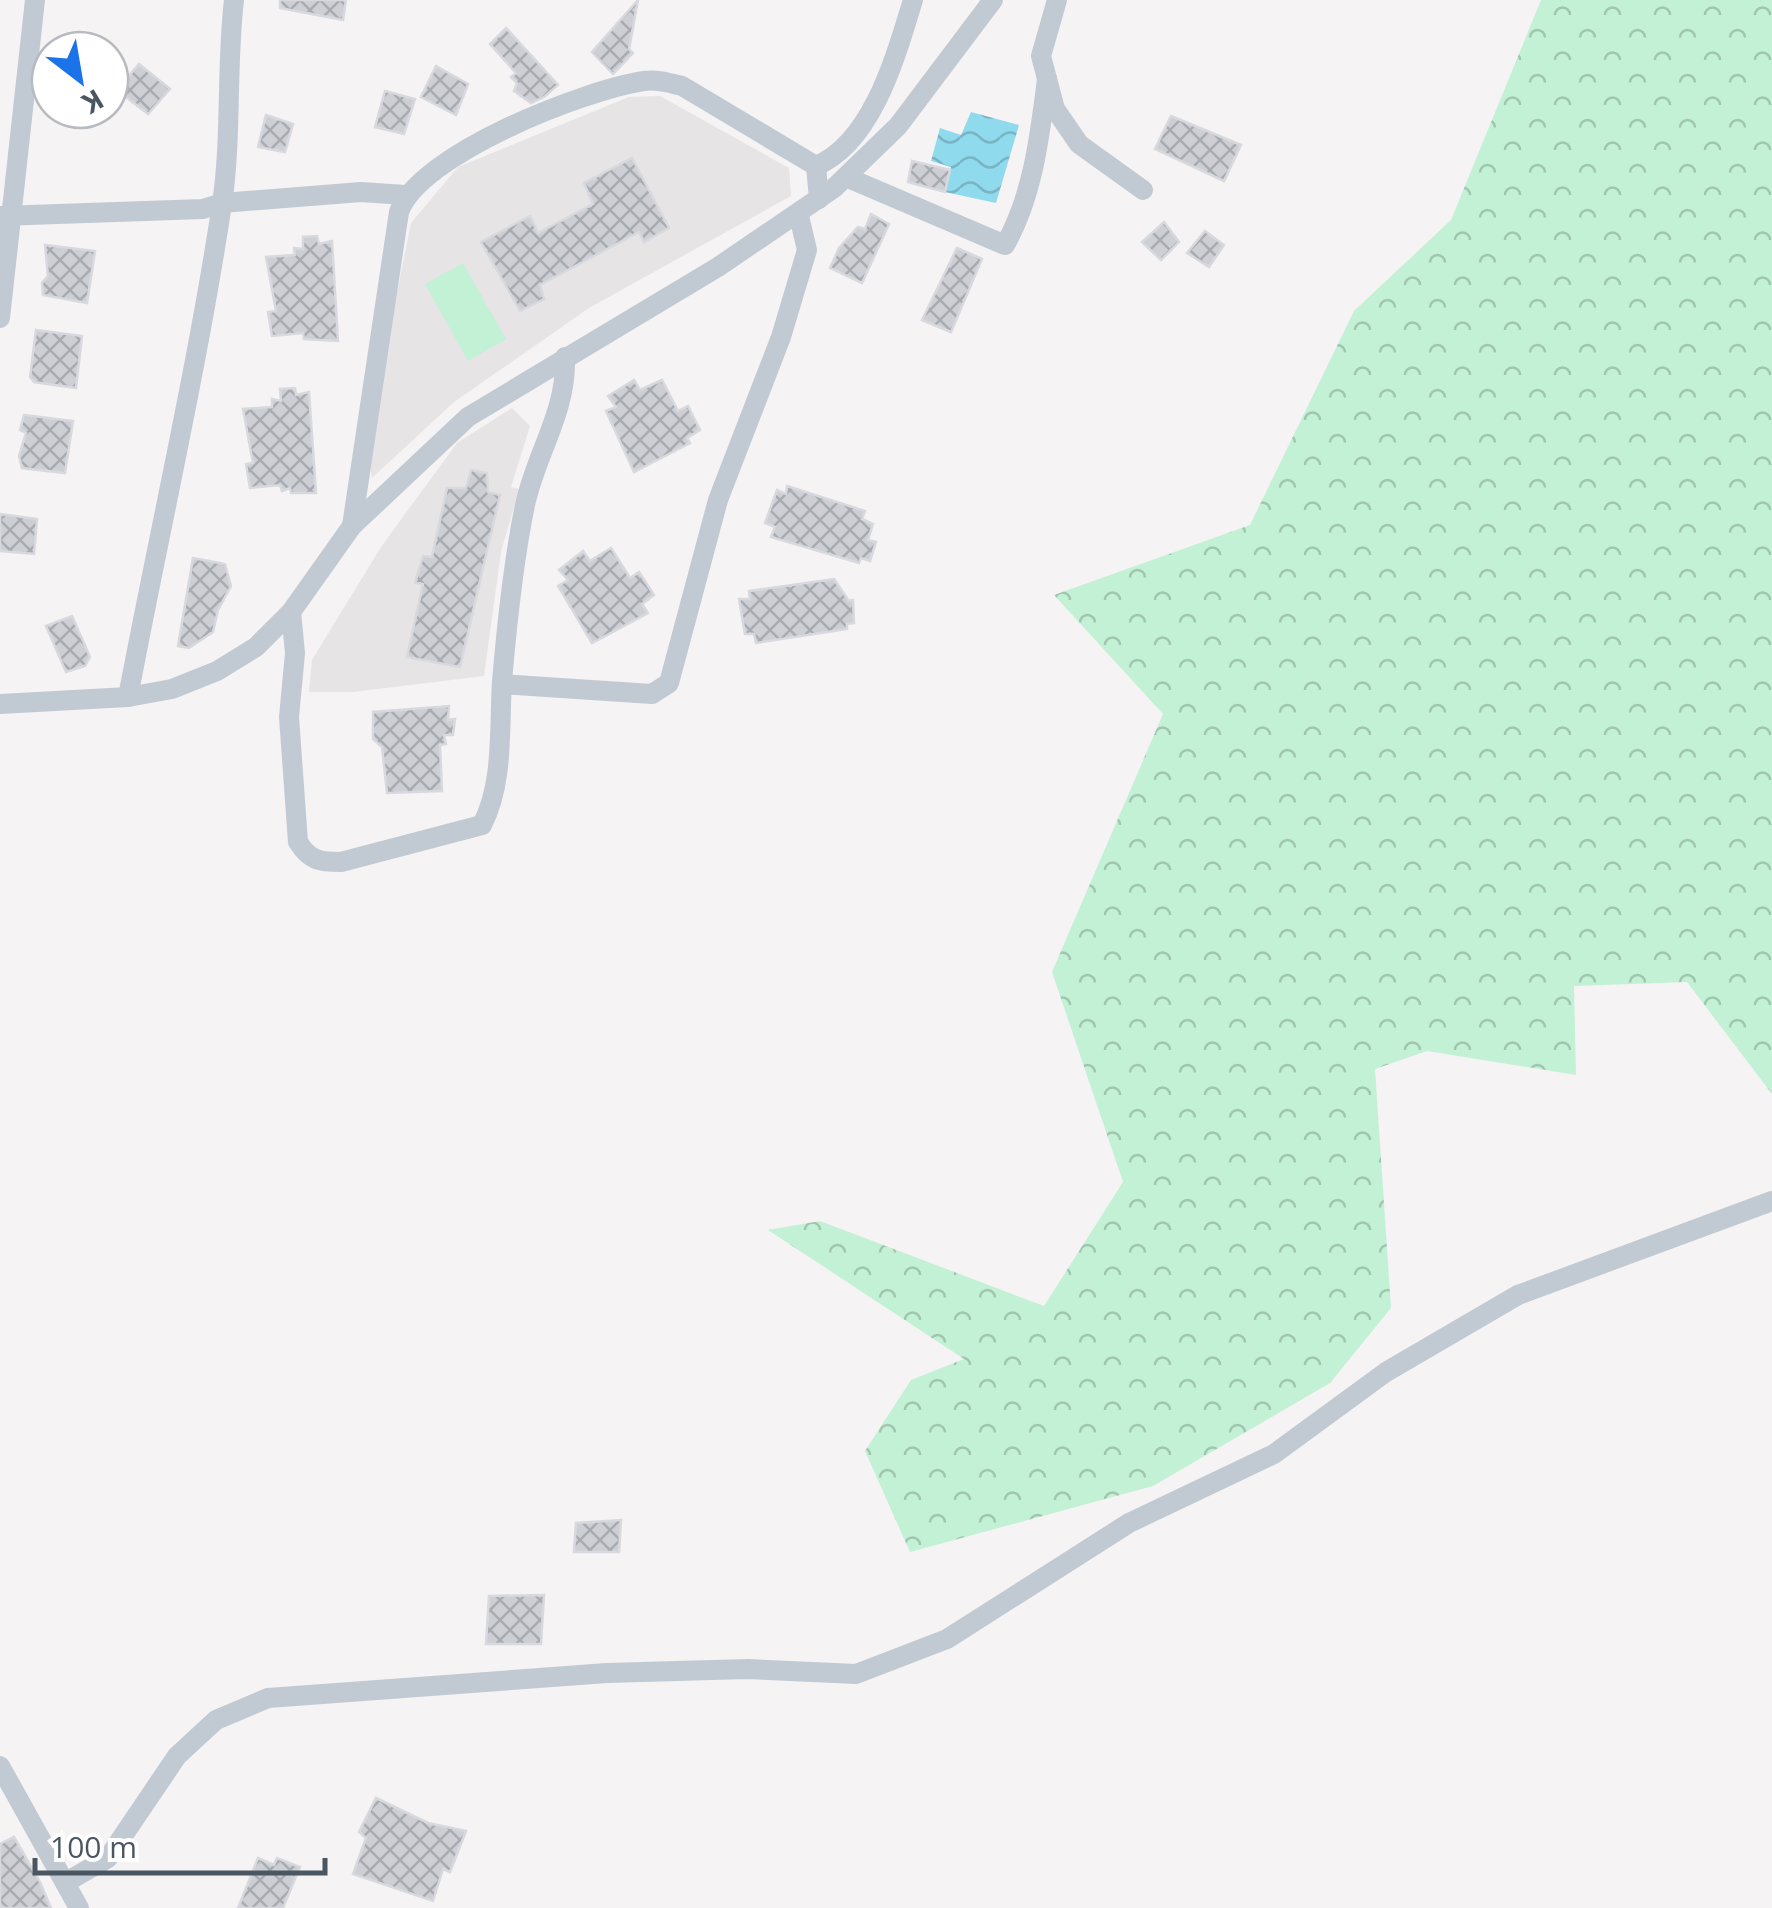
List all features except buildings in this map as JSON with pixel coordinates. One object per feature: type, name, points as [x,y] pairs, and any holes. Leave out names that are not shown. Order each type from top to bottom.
[{"type":"street","points":[[0,318],[6,214],[36,0]]},
{"type":"street","points":[[128,697],[222,202],[232,98],[229,39],[234,0]]},
{"type":"street","points":[[816,166],[838,157],[886,84],[913,0]]},
{"type":"street","points":[[0,704],[128,697],[172,689],[217,671],[256,647],[291,612],[352,526],[468,417],[798,216],[846,177],[898,126],[993,0]]},
{"type":"street","points":[[1057,0],[1041,56],[1055,109],[1079,144],[1143,190]]},
{"type":"street","points":[[846,177],[1004,246],[1018,222],[1040,133],[1047,79]]},
{"type":"street","points":[[352,526],[405,195],[437,166],[467,146],[588,98],[645,81],[682,86],[816,166]]},
{"type":"street","points":[[816,166],[819,200]]},
{"type":"street","points":[[6,214],[203,209],[222,202],[362,192],[405,195]]},
{"type":"street","points":[[502,684],[652,694],[669,683],[718,500],[781,338],[807,250],[798,216]]},
{"type":"street","points":[[291,612],[295,652],[289,718],[298,842],[306,855],[319,862],[341,862],[482,826],[494,792],[502,684],[526,502],[566,391],[566,357]]},
{"type":"street","points":[[68,1881],[108,1858],[178,1756],[216,1720],[268,1698],[606,1667],[856,1674],[947,1639],[1129,1523],[1274,1454],[1386,1372],[1518,1296],[1772,1202]]},
{"type":"street","points":[[0,1766],[68,1881],[79,1908]]},
{"type":"shaded area","points":[[660,96],[789,168],[791,196],[589,308],[454,402],[372,478],[366,445],[411,223],[458,167],[629,97]]},
{"type":"shaded area","points":[[512,408],[530,426],[511,487],[519,489],[501,552],[484,676],[353,692],[309,692],[312,660],[381,547],[457,443]]},
{"type":"green space","points":[[1541,0],[1772,0],[1772,1094],[1687,982],[1574,986],[1576,1075],[1427,1051],[1375,1069],[1391,1308],[1330,1383],[1153,1486],[910,1552],[865,1451],[911,1380],[964,1359],[768,1230],[820,1221],[1044,1306],[1123,1182],[1052,972],[1163,714],[1054,595],[1250,525],[1354,311],[1451,220]]},
{"type":"green space","points":[[463,263],[506,339],[468,361],[425,284]]},
{"type":"water","points":[[971,112],[1019,125],[996,203],[945,192],[951,167],[931,161],[940,128],[961,135]]}]
